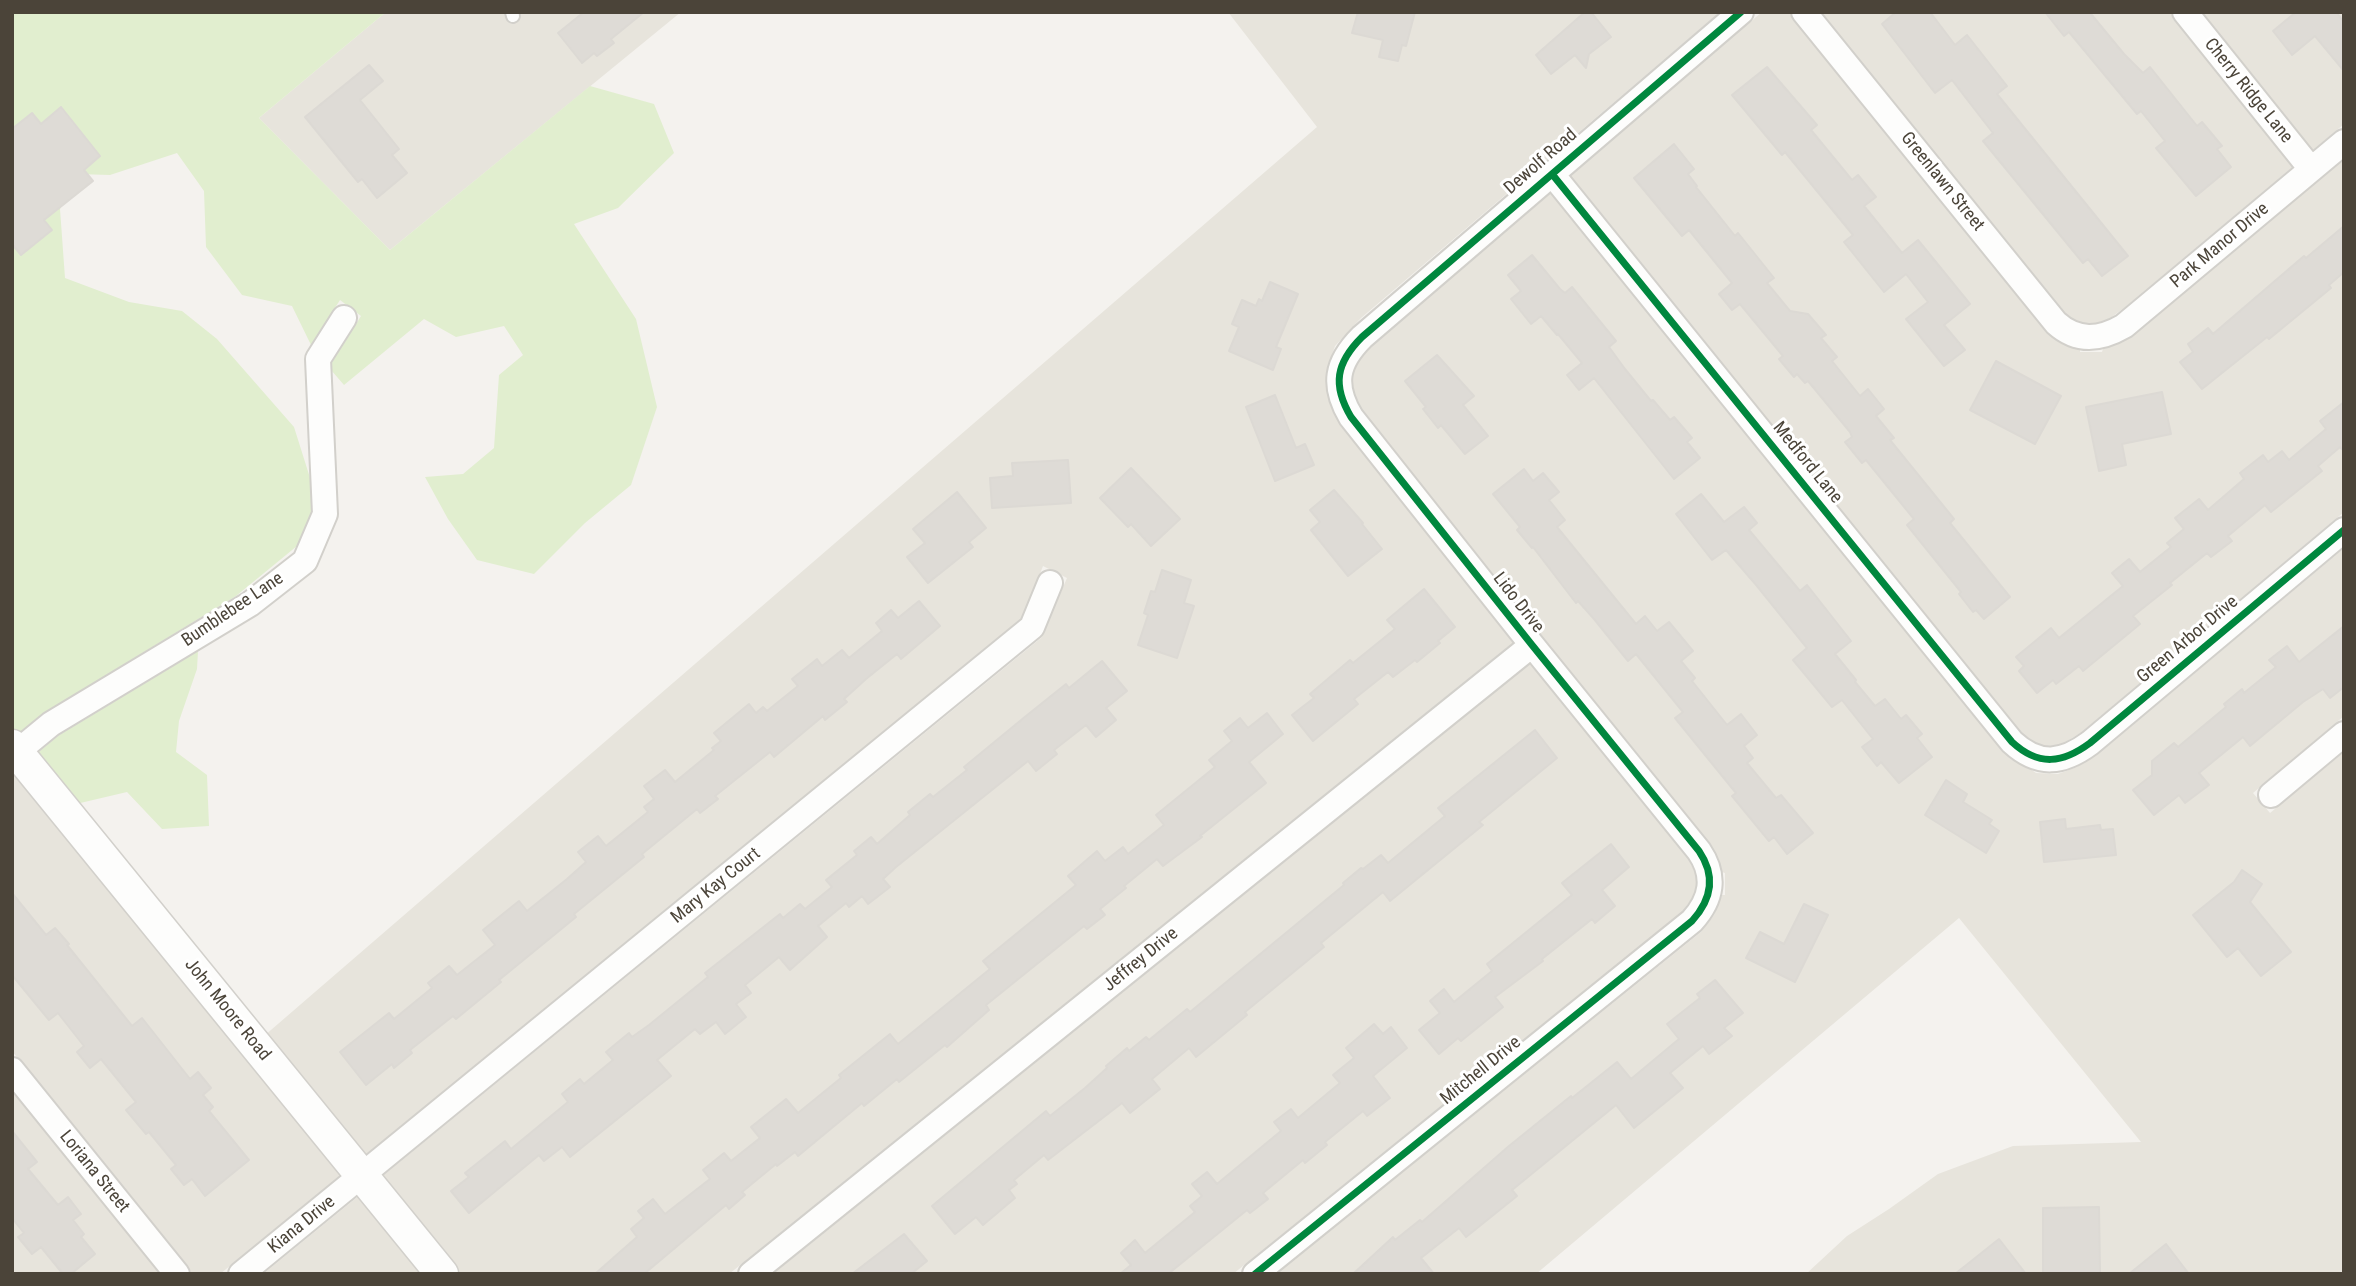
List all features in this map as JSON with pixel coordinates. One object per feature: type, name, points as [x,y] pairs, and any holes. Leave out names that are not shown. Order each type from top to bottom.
[{"type":"street","name":"Dewolf Road","points":[[1362,337],[1741,12]]},
{"type":"street","name":"Greenlawn Street","points":[[1804,12],[2056,323],[2069,332],[2090,338]]},
{"type":"street","name":"Cherry Ridge Lane","points":[[2185,12],[2311,169]]},
{"type":"street","name":"Park Manor Drive","points":[[2090,338],[2108,334],[2124,326],[2344,142]]},
{"type":"street","name":"Medford Lane","points":[[1552,174],[2012,742],[2028,754],[2046,760]]},
{"type":"street","name":"Bumblebee Lane","points":[[15,749],[51,724],[250,604],[305,561],[326,514],[318,359],[344,318]]},
{"type":"street","name":"Lido Drive","points":[[1362,337],[1346,355],[1341,366],[1339,384],[1344,405],[1351,417],[1699,851],[1709,869],[1711,882]]},
{"type":"street","name":"Green Arbor Drive","points":[[2046,760],[2070,756],[2090,743],[2344,530]]},
{"type":"street","name":"Mary Kay Court","points":[[362,1175],[1032,627],[1050,583]]},
{"type":"street","name":"Jeffrey Drive","points":[[751,1274],[1532,645]]},
{"type":"street","points":[[2271,796],[2344,734]]},
{"type":"street","name":"John Moore Road","points":[[15,749],[442,1274]]},
{"type":"street","name":"Mitchell Drive","points":[[1255,1274],[1692,921],[1703,908],[1711,882]]},
{"type":"street","name":"Loriana Street","points":[[12,1070],[177,1274]]},
{"type":"street","name":"Kiana Drive","points":[[241,1274],[362,1175]]},
{"type":"shaded area","points":[[386,12],[681,12],[390,250],[259,118]]},
{"type":"shaded area","points":[[1228,12],[1720,12],[1361,318],[1335,346],[1327,369],[1328,396],[1340,423],[1514,642],[729,1274],[457,1274],[380,1178],[1041,638],[1067,578],[1043,566],[1022,619],[363,1157],[264,1036],[1317,127]]},
{"type":"shaded area","points":[[1762,12],[1789,12],[2046,330],[2057,340],[2080,349],[2080,352],[2102,352],[2141,329],[2344,159],[2344,512],[2082,732],[2064,743],[2038,746],[2021,734],[1569,176]]},
{"type":"shaded area","points":[[1819,12],[2170,12],[2294,166],[2109,319],[2094,324],[2079,323],[2064,314]]},
{"type":"shaded area","points":[[2200,12],[2344,12],[2344,124],[2312,151]]},
{"type":"shaded area","points":[[1551,192],[2003,750],[2036,773],[2058,774],[2077,767],[2099,753],[2344,548],[2344,716],[2253,793],[2270,813],[2344,752],[2344,1274],[1806,1274],[1847,1236],[1938,1174],[2013,1146],[2141,1142],[1959,918],[1536,1274],[1276,1274],[1701,932],[1714,915],[1722,895],[1725,895],[1725,873],[1722,872],[1708,843],[1541,638],[1361,410],[1353,393],[1351,377],[1356,363],[1371,347]]},
{"type":"shaded area","points":[[1531,663],[1689,858],[1698,881],[1695,894],[1683,911],[1233,1274],[773,1274]]},
{"type":"shaded area","points":[[12,765],[344,1173],[220,1274],[192,1274],[12,1051]]},
{"type":"shaded area","points":[[12,1089],[161,1274],[12,1274]]},
{"type":"shaded area","points":[[361,1194],[426,1274],[263,1274]]},
{"type":"green space","points":[[12,12],[386,12],[259,118],[390,250],[590,86],[654,104],[674,153],[618,208],[574,224],[636,319],[657,407],[631,485],[585,523],[534,574],[477,560],[448,519],[425,477],[463,474],[494,448],[499,375],[523,355],[504,326],[456,337],[424,319],[344,385],[331,370],[331,364],[361,316],[340,300],[311,345],[292,306],[242,295],[206,247],[204,191],[177,153],[110,175],[77,174],[60,209],[65,278],[129,302],[182,311],[217,339],[294,427],[311,481],[313,511],[297,546],[236,596],[44,713],[18,734],[12,727]]},
{"type":"green space","points":[[198,651],[197,669],[179,721],[176,752],[207,775],[209,826],[162,829],[127,792],[76,804],[35,755],[59,735]]},
{"type":"building","points":[[584,12],[644,12],[611,39],[614,43],[597,56],[594,53],[582,63],[558,33]]},
{"type":"building","points":[[1358,12],[1415,12],[1406,46],[1402,45],[1398,61],[1379,57],[1383,40],[1352,33]]},
{"type":"building","points":[[1585,12],[1591,12],[1611,37],[1589,54],[1586,68],[1575,55],[1551,74],[1536,55]]},
{"type":"building","points":[[1896,12],[1930,12],[1955,45],[1967,35],[2007,86],[1997,94],[2128,256],[2102,276],[2088,259],[2083,263],[1983,141],[1993,133],[1952,80],[1935,93],[1882,24]]},
{"type":"building","points":[[2045,12],[2093,12],[2091,14],[2124,54],[2143,73],[2150,67],[2197,126],[2202,122],[2222,146],[2217,149],[2231,167],[2196,196],[2156,148],[2165,141],[2141,111],[2137,114],[2069,32],[2064,36]]},
{"type":"building","points":[[2296,12],[2336,12],[2344,22],[2344,71],[2315,36],[2292,55],[2273,31]]},
{"type":"building","points":[[369,65],[383,81],[360,100],[399,149],[392,155],[407,173],[377,198],[362,179],[358,182],[305,117]]},
{"type":"building","points":[[1767,67],[1817,125],[1811,130],[1852,180],[1858,175],[1876,197],[1864,206],[1902,253],[1918,240],[1970,304],[1944,325],[1965,350],[1944,366],[1906,319],[1928,302],[1906,274],[1884,292],[1844,242],[1853,235],[1785,152],[1782,155],[1732,95]]},
{"type":"building","points":[[61,107],[100,156],[84,170],[93,181],[44,220],[52,230],[21,255],[12,244],[12,129],[32,113],[41,124]]},
{"type":"building","points":[[1674,144],[1694,169],[1688,174],[1696,187],[1735,236],[1738,233],[1774,278],[1767,283],[1790,311],[1808,314],[1826,335],[1821,338],[1837,357],[1832,361],[1860,396],[1868,389],[1884,409],[1876,416],[1894,438],[1890,440],[1954,519],[1950,523],[2010,597],[1984,619],[1976,610],[1973,612],[1959,594],[1961,592],[1907,525],[1914,519],[1866,460],[1862,463],[1845,442],[1852,437],[1850,432],[1808,381],[1805,383],[1797,374],[1794,377],[1779,359],[1783,356],[1740,304],[1732,310],[1719,294],[1732,283],[1689,230],[1682,236],[1634,178]]},
{"type":"building","points":[[2344,226],[2344,272],[2329,285],[2331,288],[2202,389],[2180,362],[2193,352],[2188,344],[2208,328],[2213,334],[2304,256],[2306,258]]},
{"type":"building","points":[[1532,255],[1565,293],[1572,287],[1616,341],[1609,347],[1625,369],[1651,401],[1653,400],[1670,420],[1674,417],[1692,438],[1687,442],[1700,458],[1674,479],[1594,378],[1579,390],[1567,375],[1582,363],[1558,334],[1541,316],[1531,324],[1511,299],[1521,291],[1508,275]]},
{"type":"building","points":[[1270,282],[1298,294],[1276,347],[1281,349],[1273,370],[1229,351],[1239,327],[1232,324],[1242,300],[1256,306],[1259,299],[1262,301]]},
{"type":"building","points":[[1437,355],[1474,396],[1463,405],[1488,436],[1465,454],[1441,425],[1438,428],[1423,409],[1426,407],[1405,381]]},
{"type":"building","points":[[1996,361],[2061,396],[2035,444],[1970,410]]},
{"type":"building","points":[[2162,392],[2171,434],[2122,444],[2126,465],[2099,471],[2086,407]]},
{"type":"building","points":[[1275,395],[1296,448],[1305,444],[1314,465],[1275,481],[1246,407]]},
{"type":"building","points":[[2344,402],[2344,451],[2340,447],[2318,466],[2322,471],[2271,512],[2265,505],[2228,536],[2232,541],[2211,557],[2207,553],[2170,583],[2172,585],[2133,616],[2140,624],[2083,671],[2079,666],[2056,684],[2053,680],[2037,693],[2019,671],[2024,666],[2016,657],[2051,628],[2059,638],[2123,586],[2112,573],[2129,559],[2140,572],[2171,547],[2167,543],[2184,529],[2175,518],[2199,499],[2208,510],[2244,479],[2240,473],[2263,455],[2268,462],[2282,451],[2289,460],[2326,429],[2320,421]]},
{"type":"building","points":[[1068,460],[1071,503],[992,508],[990,478],[1013,476],[1012,463]]},
{"type":"building","points":[[1131,468],[1180,519],[1151,546],[1131,524],[1128,527],[1100,498]]},
{"type":"building","points":[[1524,469],[1533,481],[1543,473],[1559,492],[1549,500],[1565,520],[1557,527],[1636,624],[1645,616],[1657,631],[1669,622],[1693,651],[1681,661],[1695,678],[1692,681],[1727,725],[1741,714],[1757,735],[1744,746],[1753,758],[1747,763],[1776,798],[1781,795],[1813,833],[1787,854],[1774,837],[1769,841],[1732,796],[1736,793],[1675,718],[1683,712],[1636,654],[1628,661],[1578,601],[1576,603],[1517,530],[1520,527],[1493,494]]},
{"type":"building","points":[[1334,490],[1382,549],[1348,576],[1311,530],[1320,522],[1310,510]]},
{"type":"building","points":[[957,492],[986,528],[969,542],[973,547],[928,583],[907,557],[925,543],[913,529]]},
{"type":"building","points":[[1701,494],[1724,522],[1744,507],[1757,523],[1749,530],[1800,591],[1807,585],[1851,641],[1835,654],[1855,682],[1875,706],[1885,699],[1901,719],[1906,715],[1922,734],[1917,738],[1932,757],[1899,783],[1881,762],[1877,766],[1862,747],[1873,739],[1842,700],[1832,707],[1793,660],[1807,648],[1757,586],[1726,550],[1712,560],[1676,514]]},
{"type":"building","points":[[1162,570],[1191,580],[1184,603],[1194,606],[1177,658],[1138,645],[1148,615],[1144,613],[1151,591],[1155,592]]},
{"type":"building","points":[[1424,589],[1455,627],[1417,662],[1415,660],[1393,677],[1388,672],[1354,699],[1358,704],[1313,741],[1292,715],[1314,698],[1310,694],[1350,660],[1353,663],[1395,629],[1387,620]]},
{"type":"building","points":[[919,601],[940,626],[901,659],[897,654],[866,679],[844,699],[847,702],[825,720],[823,716],[774,757],[770,752],[715,796],[718,799],[700,813],[697,809],[574,914],[576,917],[499,980],[501,982],[456,1019],[453,1016],[410,1050],[412,1053],[394,1068],[392,1064],[366,1085],[340,1052],[389,1013],[394,1019],[432,988],[428,983],[449,966],[457,975],[495,945],[483,930],[519,901],[527,911],[586,862],[578,852],[598,836],[606,846],[648,812],[644,807],[654,799],[644,786],[665,770],[675,782],[714,750],[712,748],[721,741],[714,733],[749,704],[756,713],[763,707],[767,711],[798,686],[792,679],[817,659],[822,666],[842,650],[849,658],[882,631],[876,623],[891,610],[898,618]]},
{"type":"building","points":[[2344,626],[2344,687],[2330,698],[2323,689],[2250,746],[2243,737],[2199,773],[2209,785],[2185,803],[2179,795],[2154,815],[2133,790],[2152,775],[2152,761],[2174,743],[2178,747],[2226,707],[2224,704],[2242,689],[2244,693],[2276,667],[2269,660],[2287,646],[2299,662]]},
{"type":"building","points":[[1102,661],[1127,691],[1106,708],[1116,720],[1096,737],[1086,725],[1054,750],[1057,754],[1036,771],[1028,761],[896,867],[883,879],[890,887],[868,904],[862,896],[849,907],[846,903],[818,926],[827,937],[790,970],[779,957],[745,985],[751,993],[736,1004],[746,1017],[725,1034],[716,1022],[700,1034],[695,1029],[657,1060],[671,1076],[570,1157],[562,1147],[544,1161],[539,1155],[469,1213],[451,1191],[469,1177],[465,1173],[505,1141],[511,1149],[568,1102],[562,1094],[580,1079],[584,1084],[613,1060],[606,1052],[629,1033],[632,1037],[649,1025],[708,977],[705,973],[780,914],[783,918],[800,904],[805,909],[832,887],[826,880],[857,855],[854,851],[871,837],[877,844],[930,794],[933,797],[967,770],[964,767],[1026,716],[1066,684],[1069,688]]},
{"type":"building","points":[[1267,713],[1283,734],[1249,762],[1266,783],[1200,836],[1202,837],[1163,866],[1157,859],[1100,909],[1105,915],[1087,929],[1084,926],[986,1005],[989,1010],[947,1047],[945,1045],[899,1082],[897,1079],[864,1106],[862,1103],[798,1156],[795,1152],[777,1166],[776,1164],[742,1192],[745,1195],[729,1209],[726,1205],[644,1274],[595,1274],[637,1237],[631,1229],[644,1218],[638,1211],[653,1199],[665,1214],[710,1179],[703,1170],[724,1153],[731,1161],[760,1138],[751,1127],[786,1099],[798,1113],[841,1078],[839,1075],[890,1034],[898,1044],[990,969],[983,961],[1076,885],[1068,876],[1097,851],[1105,861],[1123,847],[1128,854],[1164,825],[1156,815],[1215,767],[1209,760],[1232,741],[1224,731],[1240,718],[1248,728]]},
{"type":"building","points":[[1535,730],[1557,758],[1479,822],[1483,825],[1390,901],[1383,892],[1321,943],[1324,947],[1245,1012],[1247,1015],[1196,1057],[1189,1048],[1152,1079],[1160,1089],[1130,1113],[1122,1103],[1048,1160],[1044,1155],[1014,1180],[1017,1184],[1009,1190],[1015,1198],[983,1225],[976,1217],[955,1234],[932,1206],[1046,1111],[1050,1116],[1085,1088],[1127,1048],[1129,1051],[1146,1037],[1149,1040],[1187,1009],[1190,1012],[1361,868],[1381,855],[1388,863],[1445,816],[1438,808]]},
{"type":"building","points":[[1946,780],[1967,794],[1963,802],[1992,820],[1989,824],[1999,831],[1986,853],[1925,815]]},
{"type":"building","points":[[2065,819],[2066,829],[2100,825],[2101,830],[2113,829],[2116,855],[2044,862],[2040,822]]},
{"type":"building","points":[[1611,844],[1629,867],[1602,890],[1615,906],[1595,923],[1592,919],[1495,997],[1503,1007],[1461,1041],[1458,1038],[1439,1054],[1419,1030],[1440,1013],[1430,1001],[1444,989],[1454,1002],[1492,971],[1487,964],[1572,895],[1562,883]]},
{"type":"building","points":[[2242,870],[2262,884],[2250,902],[2291,952],[2261,976],[2238,948],[2227,957],[2193,915],[2234,882]]},
{"type":"building","points":[[12,893],[46,935],[55,928],[132,1026],[142,1018],[190,1079],[198,1072],[211,1088],[203,1095],[213,1107],[209,1111],[249,1160],[205,1196],[192,1179],[184,1185],[171,1169],[176,1165],[149,1132],[146,1134],[126,1110],[136,1102],[101,1059],[90,1068],[77,1052],[84,1046],[58,1013],[49,1020],[12,975]]},
{"type":"building","points":[[1804,904],[1828,915],[1795,982],[1746,958],[1760,932],[1784,944]]},
{"type":"building","points":[[1715,980],[1743,1013],[1724,1028],[1732,1036],[1709,1054],[1703,1046],[1670,1073],[1683,1088],[1634,1128],[1616,1105],[1512,1190],[1517,1196],[1466,1237],[1459,1228],[1421,1258],[1434,1274],[1353,1274],[1393,1237],[1395,1240],[1420,1220],[1422,1222],[1509,1146],[1617,1062],[1631,1079],[1679,1039],[1667,1024],[1700,998],[1697,994]]},
{"type":"building","points":[[1374,1024],[1383,1034],[1391,1027],[1407,1048],[1373,1076],[1390,1098],[1367,1116],[1363,1111],[1325,1142],[1327,1145],[1305,1163],[1303,1160],[1263,1193],[1268,1199],[1250,1213],[1247,1210],[1168,1274],[1120,1274],[1131,1265],[1121,1253],[1135,1240],[1145,1253],[1195,1212],[1190,1206],[1202,1196],[1192,1184],[1207,1172],[1217,1184],[1281,1131],[1274,1122],[1291,1109],[1298,1118],[1340,1083],[1333,1075],[1354,1058],[1346,1048]]},
{"type":"building","points":[[12,1131],[37,1162],[28,1169],[58,1205],[68,1197],[81,1214],[73,1220],[84,1234],[81,1237],[95,1254],[71,1274],[63,1274],[41,1247],[32,1254],[18,1237],[24,1233],[12,1218]]},
{"type":"building","points":[[2099,1207],[2100,1274],[2043,1274],[2043,1208]]},
{"type":"building","points":[[904,1234],[927,1261],[911,1274],[852,1274]]},
{"type":"building","points":[[1999,1239],[2026,1274],[1955,1274]]},
{"type":"building","points":[[2166,1244],[2189,1274],[2129,1274]]},
{"type":"cycle path","points":[[1255,1274],[1692,921],[1704,904],[1710,878],[1699,851],[1351,417],[1339,384],[1342,365],[1362,337],[1741,12]]},
{"type":"cycle path","points":[[1552,174],[2012,742],[2032,756],[2041,759],[2061,758],[2090,743],[2344,530]]}]
